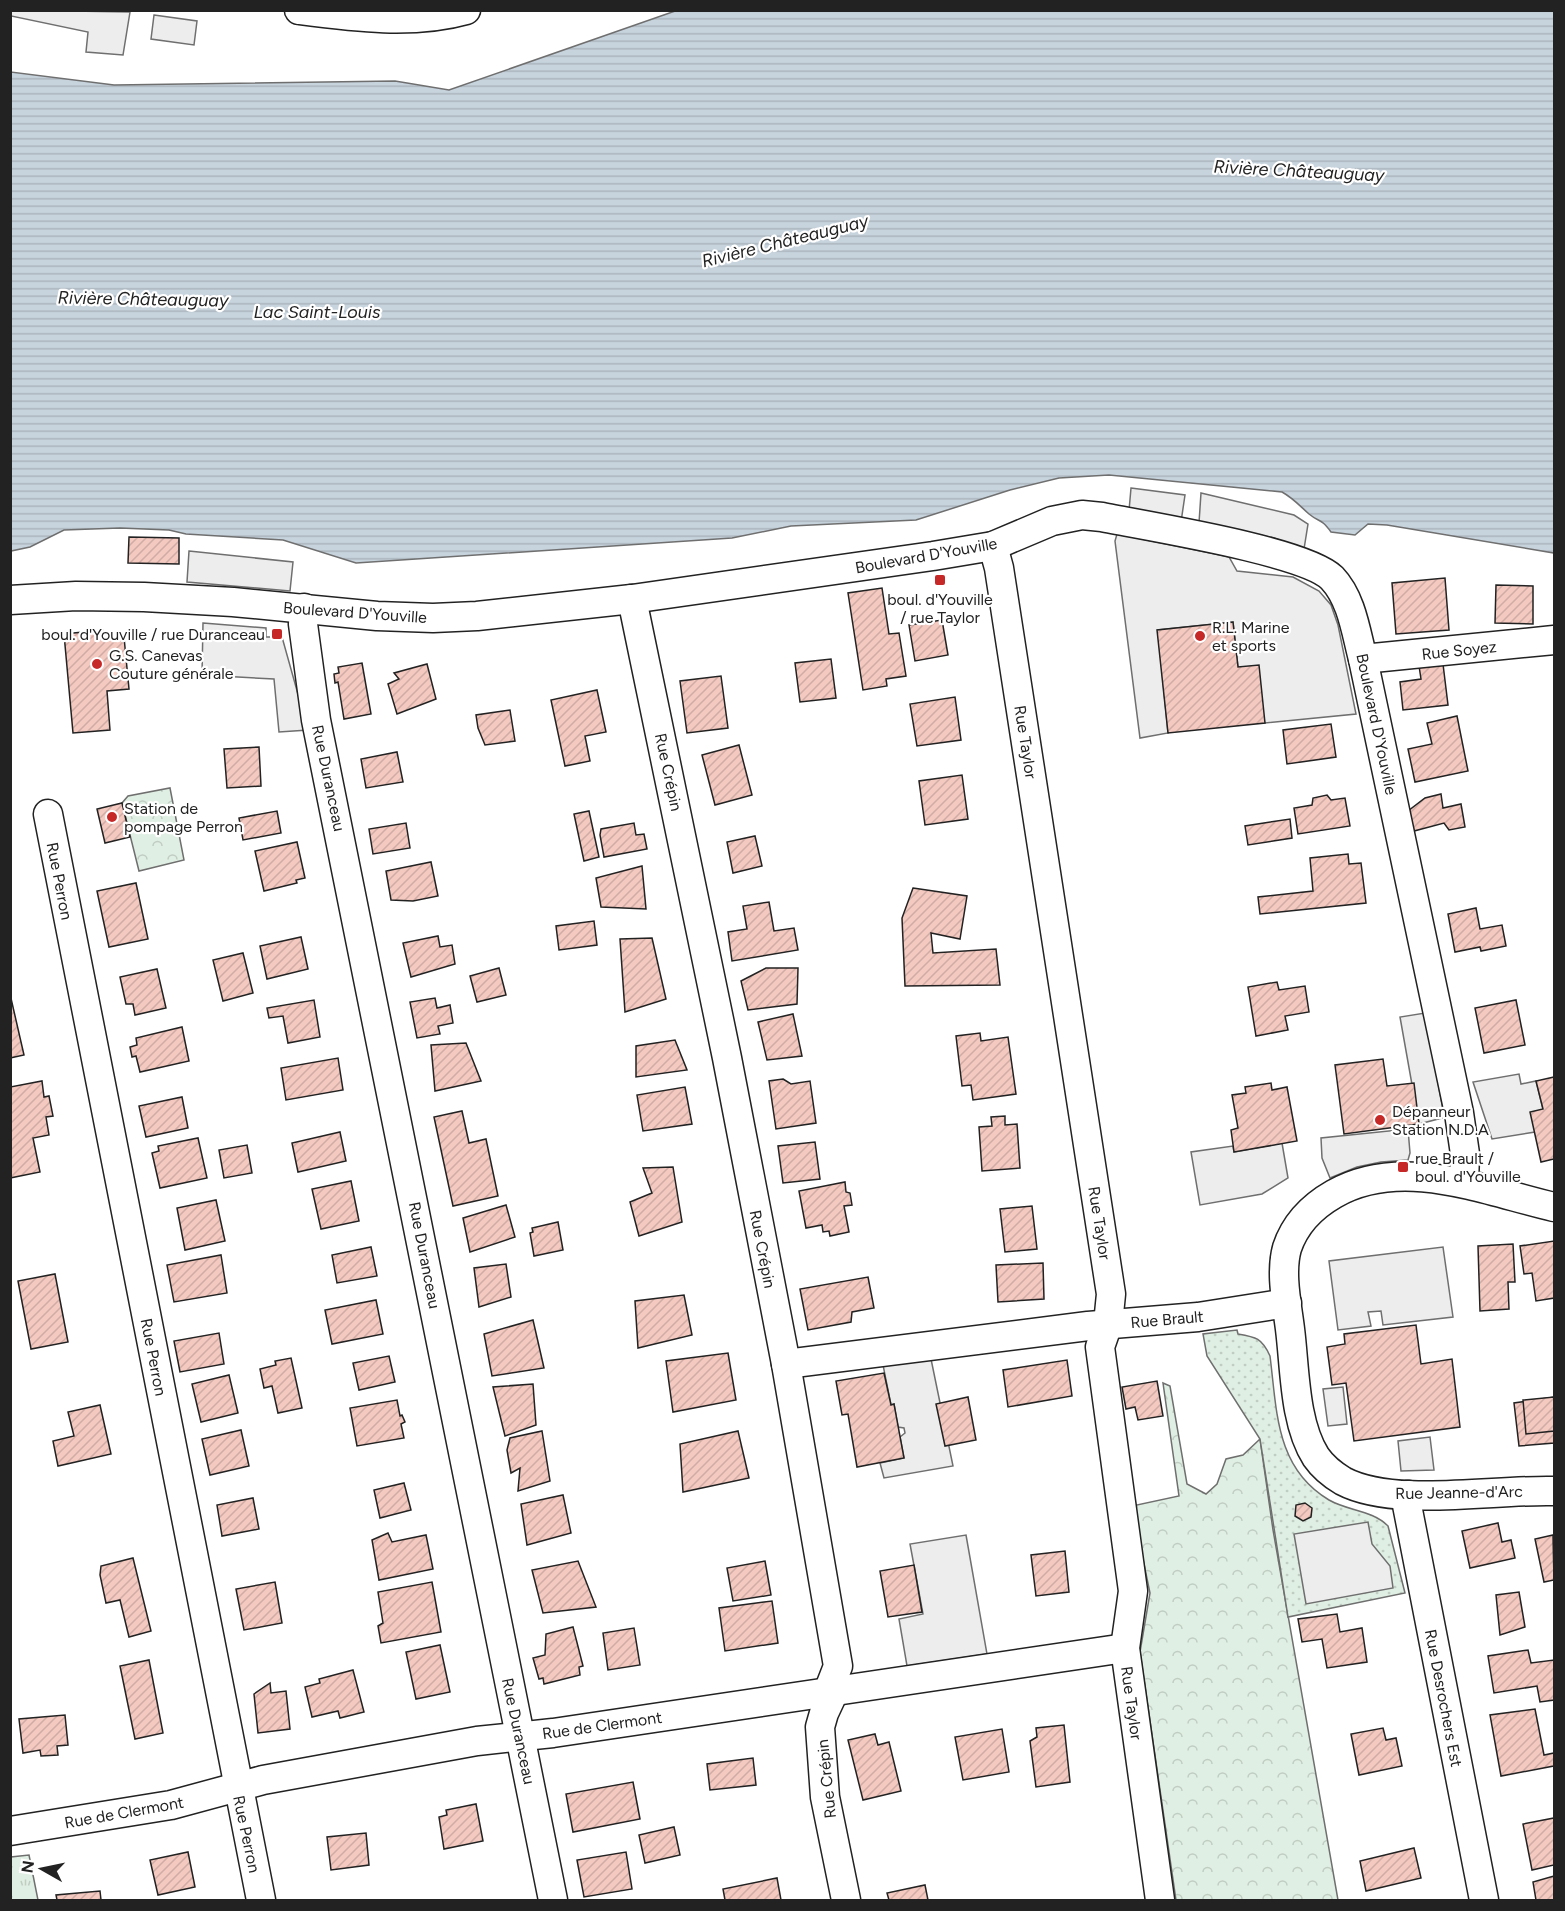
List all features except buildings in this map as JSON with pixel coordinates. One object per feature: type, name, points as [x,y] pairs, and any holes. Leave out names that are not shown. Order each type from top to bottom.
[{"type":"street","points":[[299,10],[398,18],[449,13]]},
{"type":"street","name":"Boulevard D'Youville","points":[[10,600],[76,596],[210,600],[353,614],[433,618],[509,613],[632,598],[993,546],[1052,521],[1082,515],[1102,517],[1233,544],[1321,570],[1332,579],[1345,597],[1364,659],[1459,1113],[1465,1155],[1464,1183]]},
{"type":"street","name":"Rue Taylor","points":[[993,546],[999,568],[1111,1294],[1108,1324],[1100,1347],[1133,1591],[1125,1648],[1160,1900]]},
{"type":"street","name":"Rue Crépin","points":[[632,598],[723,1035],[786,1364],[838,1666],[831,1684],[831,1698],[820,1727],[825,1797],[846,1900]]},
{"type":"street","name":"Rue Duranceau","points":[[304,608],[303,624],[316,720],[553,1900]]},
{"type":"street","name":"Rue Soyez","points":[[1364,659],[1554,640]]},
{"type":"street","name":"Rue Perron","points":[[48,814],[261,1900]]},
{"type":"street","points":[[1287,1303],[1284,1263],[1293,1233],[1316,1206],[1335,1194],[1357,1185],[1382,1179],[1436,1178],[1464,1183],[1554,1207]]},
{"type":"street","name":"Rue Brault","points":[[786,1364],[1108,1324],[1198,1317],[1287,1303]]},
{"type":"street","name":"Rue Jeanne-d'Arc","points":[[1287,1303],[1300,1409],[1305,1431],[1316,1456],[1331,1472],[1361,1488],[1408,1494],[1554,1491]]},
{"type":"street","name":"Rue Desrochers Est","points":[[1408,1494],[1407,1505],[1484,1900]]},
{"type":"street","name":"Rue de Clermont","points":[[10,1831],[171,1805],[263,1780],[477,1741],[520,1737],[1125,1648]]},
{"type":"green space","points":[[170,788],[184,860],[139,871],[122,803],[128,796]]},
{"type":"green space","points":[[1237,1330],[1238,1334],[1261,1342],[1270,1356],[1282,1436],[1288,1455],[1298,1472],[1311,1487],[1329,1500],[1375,1517],[1388,1526],[1405,1593],[1288,1617],[1260,1439],[1207,1356],[1203,1334]]},
{"type":"green space","points":[[1163,1383],[1170,1386],[1187,1484],[1206,1494],[1217,1484],[1226,1459],[1243,1455],[1260,1439],[1273,1530],[1338,1900],[1176,1900],[1140,1652],[1150,1593],[1132,1506],[1179,1496]]},
{"type":"green space","points":[[29,1855],[38,1900],[11,1900],[11,1857]]},
{"type":"shaded area","points":[[11,10],[130,12],[123,55],[86,52],[88,32],[11,16]]},
{"type":"shaded area","points":[[154,15],[197,21],[194,45],[151,39]]},
{"type":"shaded area","points":[[1131,488],[1185,495],[1181,522],[1129,511]]},
{"type":"shaded area","points":[[1201,493],[1294,515],[1308,524],[1304,549],[1274,538],[1199,523]]},
{"type":"shaded area","points":[[1117,534],[1229,557],[1237,571],[1293,577],[1319,591],[1331,605],[1338,625],[1356,714],[1265,723],[1238,667],[1233,622],[1158,630],[1168,733],[1140,738],[1115,541]]},
{"type":"shaded area","points":[[189,551],[293,562],[290,591],[187,582]]},
{"type":"shaded area","points":[[203,623],[266,628],[266,637],[282,637],[308,730],[279,732],[274,679],[202,675]]},
{"type":"shaded area","points":[[1425,1013],[1444,1115],[1442,1118],[1419,1124],[1400,1017]]},
{"type":"shaded area","points":[[1519,1074],[1521,1084],[1536,1081],[1543,1109],[1535,1132],[1492,1139],[1473,1082]]},
{"type":"shaded area","points":[[1408,1129],[1410,1153],[1408,1160],[1357,1167],[1330,1178],[1322,1158],[1321,1138]]},
{"type":"shaded area","points":[[1282,1143],[1288,1178],[1262,1194],[1200,1205],[1191,1152],[1233,1146],[1234,1152]]},
{"type":"shaded area","points":[[1443,1247],[1453,1317],[1383,1325],[1381,1311],[1368,1312],[1371,1326],[1338,1330],[1329,1261]]},
{"type":"shaded area","points":[[931,1359],[953,1466],[884,1478],[880,1463],[904,1458],[900,1437],[905,1433],[904,1428],[898,1427],[883,1365]]},
{"type":"shaded area","points":[[1343,1387],[1347,1424],[1328,1426],[1323,1389]]},
{"type":"shaded area","points":[[1430,1437],[1434,1470],[1401,1471],[1398,1441]]},
{"type":"shaded area","points":[[1368,1522],[1372,1544],[1390,1566],[1393,1588],[1306,1604],[1294,1534]]},
{"type":"shaded area","points":[[966,1535],[987,1654],[907,1666],[899,1619],[923,1614],[910,1544]]},
{"type":"water","points":[[678,10],[1554,11],[1554,553],[1387,525],[1368,524],[1355,535],[1331,532],[1323,523],[1282,492],[1109,475],[1059,478],[1010,490],[916,520],[791,526],[732,538],[356,563],[283,540],[120,528],[64,530],[30,547],[11,551],[11,72],[114,85],[395,81],[449,90]]},
{"type":"place","name":"boul. d'Youville / rue Taylor","points":[[940,580]]},
{"type":"place","name":"boul. d'Youville / rue Duranceau","points":[[277,634]]},
{"type":"place","name":"R.L. Marine et sports","points":[[1200,636]]},
{"type":"place","name":"G.S. Canevas Couture générale","points":[[97,664]]},
{"type":"place","name":"Station de pompage Perron","points":[[112,817]]},
{"type":"place","name":"Dépanneur Station N.D.A","points":[[1380,1120]]},
{"type":"place","name":"rue Brault / boul. d'Youville","points":[[1403,1167]]},
{"type":"water label","name":"Rivière Châteauguay","points":[[1299,171]]},
{"type":"water label","name":"Rivière Châteauguay","points":[[785,241]]},
{"type":"water label","name":"Rivière Châteauguay","points":[[143,299]]},
{"type":"water label","name":"Lac Saint-Louis","points":[[317,312]]}]
